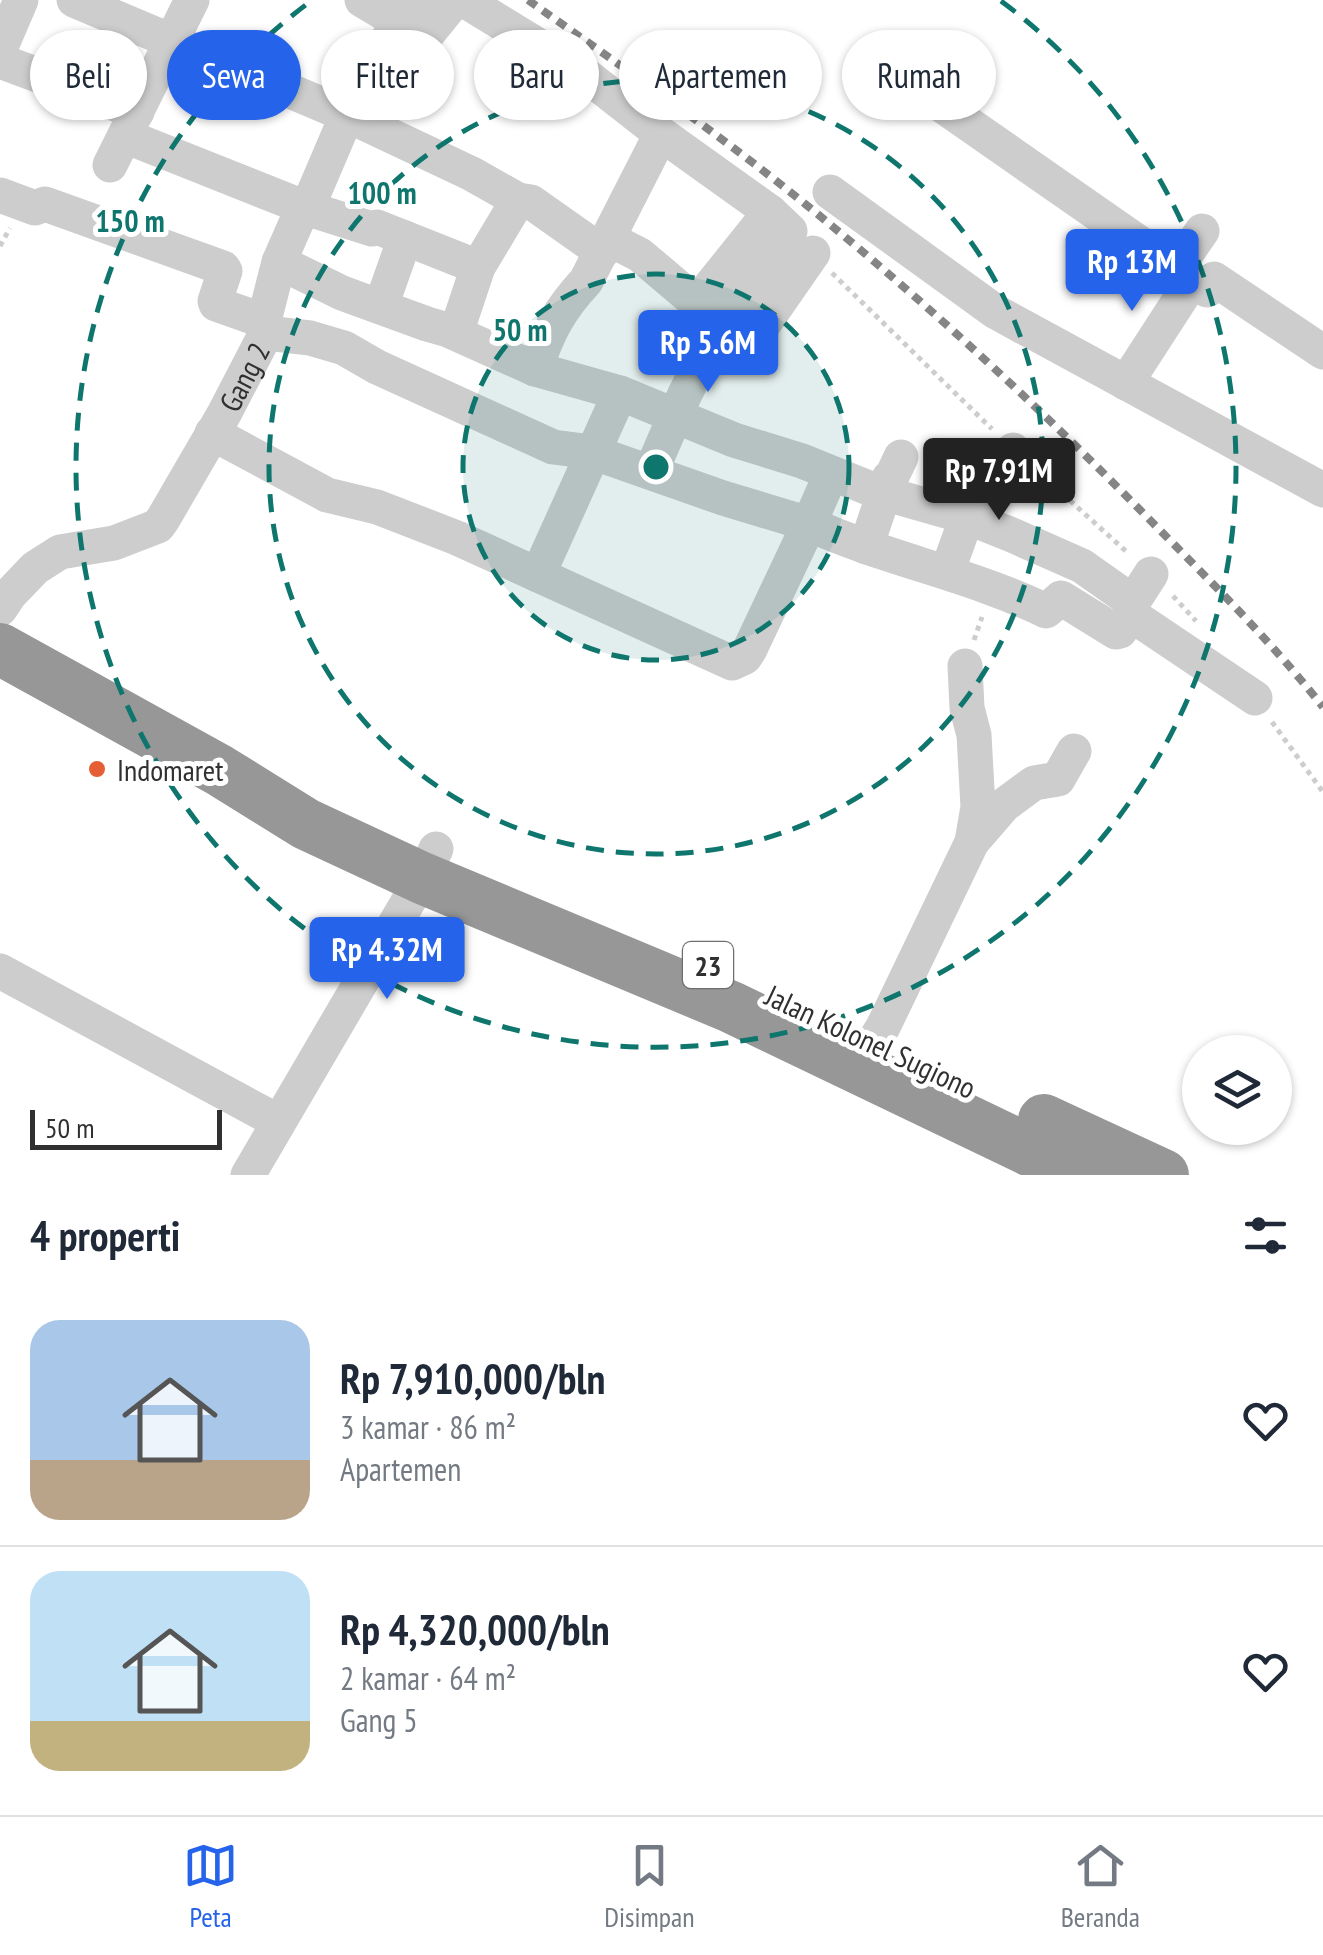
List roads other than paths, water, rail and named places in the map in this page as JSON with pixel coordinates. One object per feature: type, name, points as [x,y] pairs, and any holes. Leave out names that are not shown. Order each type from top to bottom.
[{"type":"highway","name":"Jalan Kolonel Sugiono","points":[[0,648],[242,785],[322,799],[352,810],[429,863],[1078,1174]]},
{"type":"highway","name":"Jalan Kolonel Sugiono","points":[[429,863],[505,879],[632,930],[1164,1175]]},
{"type":"street","points":[[0,49],[21,0]]},
{"type":"street","points":[[74,0],[167,38]]},
{"type":"street","points":[[178,30],[192,0]]},
{"type":"street","points":[[362,0],[408,11]]},
{"type":"street","points":[[431,30],[455,0]]},
{"type":"street","points":[[464,0],[583,73],[790,231],[756,274],[719,333],[686,391],[651,472]]},
{"type":"street","points":[[124,138],[167,52]]},
{"type":"street","points":[[0,60],[124,138],[306,208],[372,229],[378,226],[478,268]]},
{"type":"street","name":"Gang 2","points":[[0,609],[34,568],[60,552],[114,543],[158,526],[212,433],[265,327],[279,262],[331,158],[345,120]]},
{"type":"street","points":[[358,120],[518,200],[531,202],[606,245],[640,255],[697,303],[738,352],[745,350],[812,254]]},
{"type":"street","points":[[962,120],[1206,290],[1214,279],[1323,352]]},
{"type":"street","points":[[534,369],[550,328],[586,282],[661,134]]},
{"type":"street","points":[[830,192],[996,312],[1323,490]]},
{"type":"street","points":[[0,195],[35,208],[45,204],[223,268],[216,304],[265,327],[344,348],[392,374],[553,446],[592,452],[809,524],[847,542],[947,572],[1046,611],[1061,598],[1116,632],[1133,616],[1255,698]]},
{"type":"street","points":[[456,334],[478,268],[518,200]]},
{"type":"street","points":[[697,303],[770,212]]},
{"type":"street","points":[[1126,383],[1184,275],[1202,230]]},
{"type":"street","points":[[381,306],[405,238]]},
{"type":"street","points":[[279,262],[342,292],[456,334],[534,369],[620,393],[734,440],[1012,534],[1082,566],[1133,602],[1151,574]]},
{"type":"street","points":[[538,575],[620,393]]},
{"type":"street","points":[[212,433],[327,494],[393,513],[457,538],[735,662],[750,649],[831,474]]},
{"type":"street","points":[[947,572],[982,482],[1013,450]]},
{"type":"street","points":[[866,547],[889,478],[901,457]]},
{"type":"street","points":[[964,666],[966,708],[974,735],[978,806],[972,842]]},
{"type":"street","points":[[874,1043],[972,842],[1004,805],[1034,783],[1058,779],[1074,750]]},
{"type":"street","points":[[248,1175],[429,863]]},
{"type":"street","points":[[0,971],[277,1122]]},
{"type":"railway","points":[[528,0],[758,167],[914,296],[1110,480],[1238,611],[1323,707]]},
{"type":"place","name":"Indomaret","points":[[97,769]]}]
